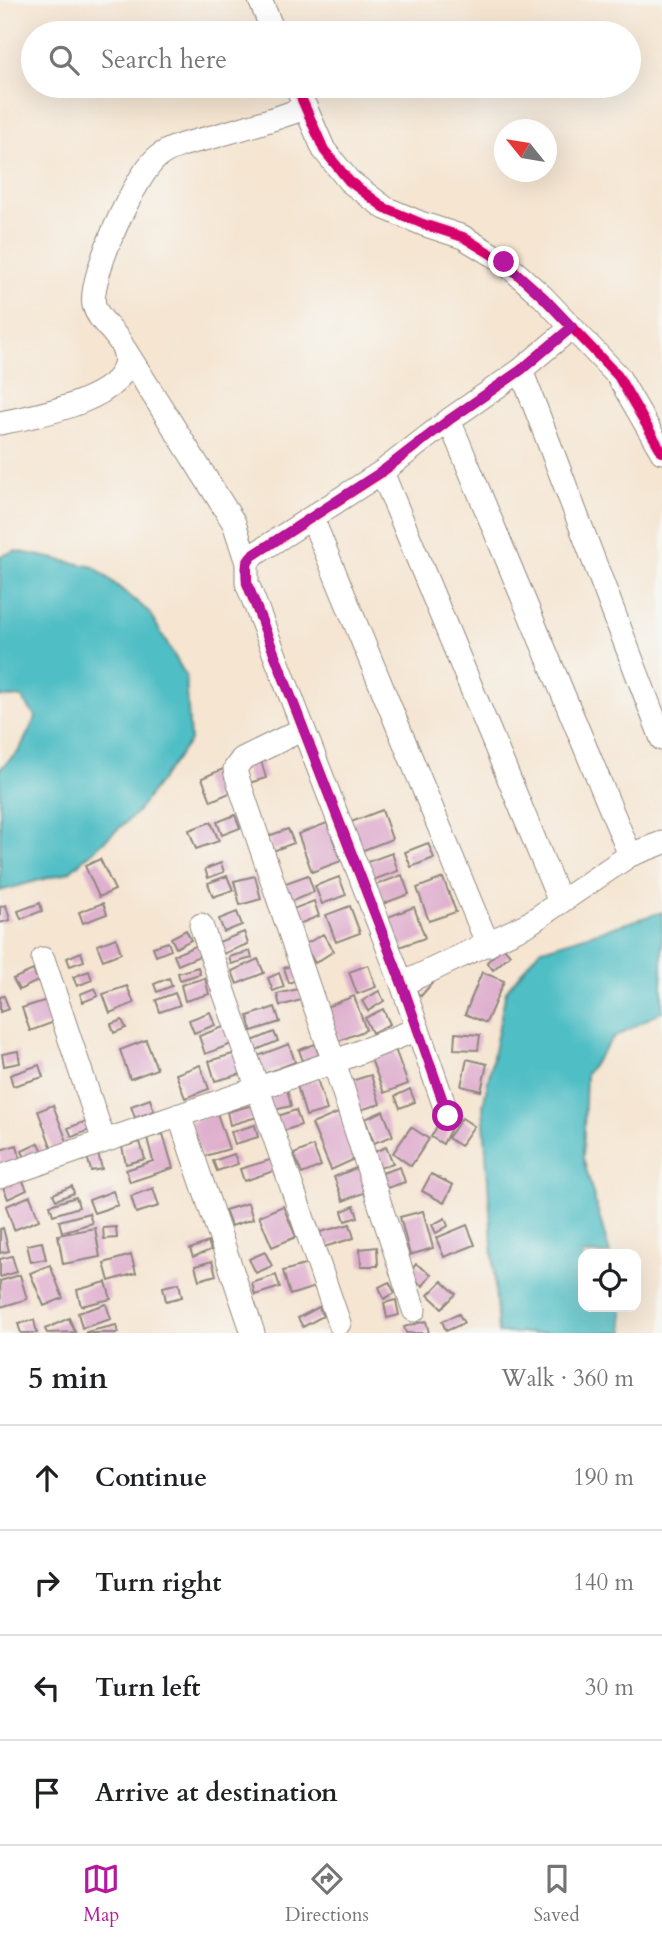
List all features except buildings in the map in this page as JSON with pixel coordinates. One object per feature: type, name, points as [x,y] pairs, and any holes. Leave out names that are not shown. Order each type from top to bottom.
[{"type":"street","points":[[260,0],[269,21]]},
{"type":"street","points":[[301,98],[324,150],[335,166],[367,196],[385,208],[463,237],[523,279],[618,376],[659,441]]},
{"type":"street","points":[[306,108],[168,151],[145,168],[126,201],[93,292],[94,303],[99,316],[125,350],[234,523],[247,563],[247,583],[402,984],[448,1116]]},
{"type":"street","points":[[247,563],[252,556],[382,471],[521,370],[572,327]]},
{"type":"street","points":[[0,423],[83,402],[102,393],[124,370],[125,350]]},
{"type":"street","points":[[521,370],[662,739]]},
{"type":"street","points":[[449,420],[630,855]]},
{"type":"street","points":[[382,471],[560,902]]},
{"type":"street","points":[[312,518],[488,945]]},
{"type":"street","points":[[303,729],[242,759],[235,769],[414,1310]]},
{"type":"street","points":[[402,984],[528,924],[630,855],[662,843]]},
{"type":"street","points":[[201,925],[339,1324]]},
{"type":"street","points":[[43,959],[104,1140]]},
{"type":"street","points":[[0,1177],[334,1062],[418,1029]]},
{"type":"street","points":[[178,1115],[253,1333]]},
{"type":"water","points":[[16,551],[94,567],[149,612],[186,676],[190,741],[136,813],[69,872],[0,891],[0,769],[19,751],[36,717],[21,697],[0,697],[0,556]]},
{"type":"water","points":[[662,912],[662,1011],[612,1039],[586,1074],[583,1158],[609,1249],[578,1249],[578,1312],[622,1312],[624,1333],[498,1333],[483,1106],[506,991],[539,950]]},
{"type":"cycle path","points":[[301,98],[324,150],[349,181],[385,208],[463,237],[504,262],[543,297],[618,376],[662,452]]},
{"type":"cycle path","points":[[448,1116],[402,984],[247,583],[247,563],[252,556],[382,472],[449,420],[521,370],[572,327]]},
{"type":"route","points":[[448,1116],[418,1029],[245,572],[252,556],[382,471],[521,370],[572,327],[504,262]]}]
